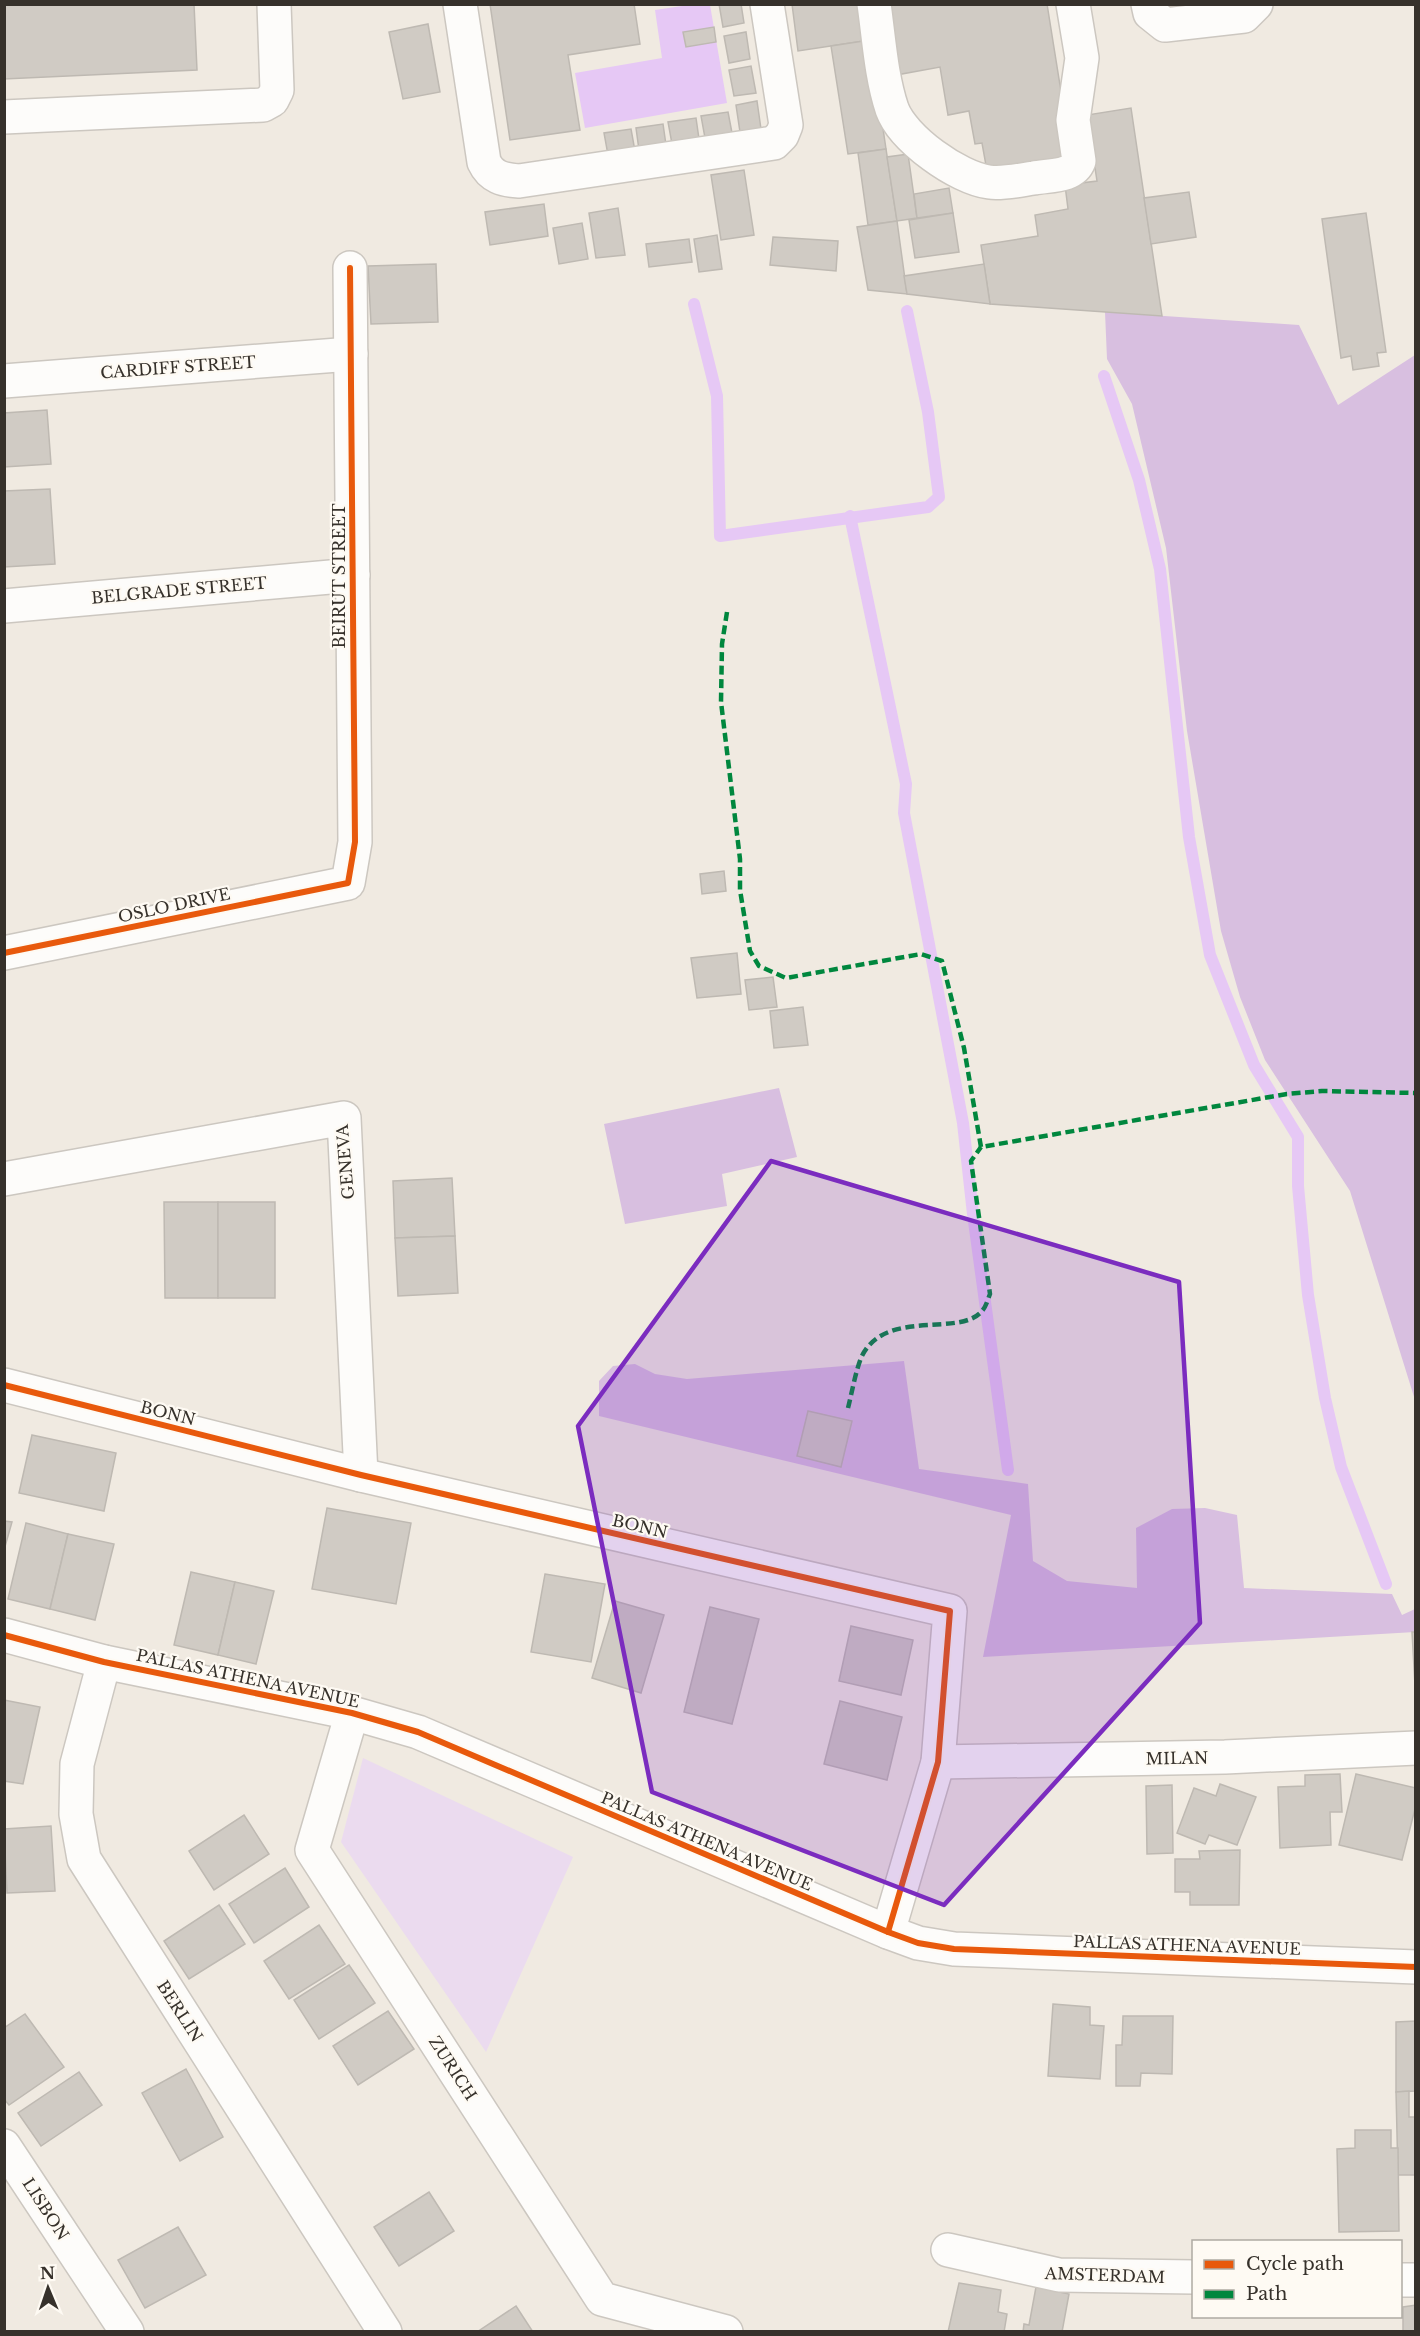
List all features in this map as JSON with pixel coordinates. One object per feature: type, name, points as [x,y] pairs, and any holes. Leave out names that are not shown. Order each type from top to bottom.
[{"type":"street","points":[[4,117],[263,105],[272,100],[277,90],[274,4]]},
{"type":"street","points":[[460,4],[484,162],[496,177],[519,181],[774,143],[782,135],[786,125],[767,4]]},
{"type":"street","points":[[874,4],[884,78],[893,112],[908,135],[967,176],[992,183],[1065,173],[1077,167],[1079,161],[1073,120],[1082,58],[1073,4]]},
{"type":"street","points":[[1148,4],[1150,13],[1165,26],[1244,16],[1256,4]]},
{"type":"street","name":"BEIRUT STREET","points":[[348,883],[355,842],[350,268]]},
{"type":"street","name":"CARDIFF STREET","points":[[4,381],[351,354]]},
{"type":"street","name":"BELGRADE STREET","points":[[4,606],[353,575]]},
{"type":"street","name":"OSLO DRIVE","points":[[4,953],[348,883]]},
{"type":"street","name":"GENEVA","points":[[4,1179],[344,1118],[361,1475]]},
{"type":"street","name":"BONN","points":[[4,1385],[361,1475],[950,1611],[938,1762],[888,1932]]},
{"type":"street","name":"PALLAS ATHENA AVENUE","points":[[4,1635],[104,1662],[352,1713],[418,1732],[918,1943],[954,1949],[1416,1967]]},
{"type":"street","name":"BERLIN","points":[[104,1662],[77,1764],[76,1814],[84,1859],[385,2331]]},
{"type":"street","name":"ZURICH","points":[[352,1713],[312,1850],[602,2299],[726,2331]]},
{"type":"street","name":"MILAN","points":[[938,1762],[1225,1757],[1416,1748]]},
{"type":"street","name":"LISBON","points":[[4,2146],[127,2331]]},
{"type":"street","name":"AMSTERDAM","points":[[948,2250],[1059,2275],[1192,2277]]},
{"type":"highlighted area","points":[[771,1161],[1179,1282],[1200,1623],[944,1905],[652,1792],[578,1426]]},
{"type":"shaded area","points":[[689,5],[710,5],[727,103],[585,128],[575,73],[662,58],[655,10]]},
{"type":"shaded area","points":[[1105,312],[1299,325],[1338,405],[1415,355],[1415,1400],[1350,1191],[1265,1060],[1240,997],[1221,931],[1187,731],[1166,548],[1132,404],[1107,359]]},
{"type":"shaded area","points":[[779,1088],[797,1157],[722,1174],[727,1206],[625,1224],[604,1124]]},
{"type":"shaded area","points":[[904,1361],[919,1469],[1028,1484],[1033,1561],[1067,1581],[1137,1588],[1136,1528],[1172,1509],[1205,1508],[1237,1515],[1244,1588],[1392,1594],[1402,1615],[1415,1609],[1415,1632],[983,1657],[1011,1515],[599,1416],[599,1381],[613,1366],[635,1364],[655,1374],[687,1379]]},
{"type":"shaded area","points":[[363,1758],[573,1857],[486,2052],[341,1842]]},
{"type":"building","points":[[4,4],[194,4],[197,70],[4,79]]},
{"type":"building","points":[[490,4],[634,4],[640,44],[568,55],[580,130],[510,140]]},
{"type":"building","points":[[719,4],[741,4],[744,23],[723,27]]},
{"type":"building","points":[[792,4],[865,4],[870,40],[798,51]]},
{"type":"building","points":[[885,4],[1047,4],[1067,129],[1066,158],[987,171],[982,143],[975,144],[969,111],[948,115],[940,67],[896,75]]},
{"type":"building","points":[[428,24],[440,92],[403,99],[389,32]]},
{"type":"building","points":[[714,27],[716,42],[686,47],[683,32]]},
{"type":"building","points":[[746,32],[750,59],[729,63],[724,36]]},
{"type":"building","points":[[870,40],[886,149],[848,154],[831,46]]},
{"type":"building","points":[[751,66],[756,93],[734,96],[729,70]]},
{"type":"building","points":[[757,101],[761,129],[740,132],[736,105]]},
{"type":"building","points":[[1131,108],[1162,316],[990,304],[981,245],[1038,236],[1035,215],[1068,209],[1065,185],[1097,181],[1087,115]]},
{"type":"building","points":[[728,112],[732,133],[705,138],[701,116]]},
{"type":"building","points":[[696,118],[699,139],[672,144],[668,122]]},
{"type":"building","points":[[663,124],[666,145],[639,150],[636,128]]},
{"type":"building","points":[[631,129],[635,151],[608,155],[604,133]]},
{"type":"building","points":[[886,149],[897,221],[868,225],[858,153]]},
{"type":"building","points":[[908,154],[917,218],[897,221],[887,157]]},
{"type":"building","points":[[744,170],[754,235],[721,240],[711,175]]},
{"type":"building","points":[[949,188],[953,213],[917,218],[914,194]]},
{"type":"building","points":[[1189,192],[1196,237],[1151,244],[1144,198]]},
{"type":"building","points":[[544,204],[548,236],[490,245],[485,212]]},
{"type":"building","points":[[618,208],[625,255],[596,258],[589,213]]},
{"type":"building","points":[[953,213],[959,252],[915,258],[909,220]]},
{"type":"building","points":[[1366,213],[1386,352],[1377,353],[1379,366],[1353,370],[1351,356],[1341,358],[1322,219]]},
{"type":"building","points":[[897,221],[907,294],[868,290],[857,227]]},
{"type":"building","points":[[582,223],[588,259],[559,264],[553,228]]},
{"type":"building","points":[[717,235],[722,269],[699,272],[694,239]]},
{"type":"building","points":[[773,237],[838,241],[836,271],[770,265]]},
{"type":"building","points":[[689,239],[692,262],[649,267],[646,244]]},
{"type":"building","points":[[436,264],[438,322],[371,324],[368,266]]},
{"type":"building","points":[[984,264],[990,304],[907,294],[904,276]]},
{"type":"building","points":[[47,410],[51,464],[4,467],[4,413]]},
{"type":"building","points":[[50,489],[55,564],[4,567],[4,491]]},
{"type":"building","points":[[724,871],[726,891],[702,894],[700,874]]},
{"type":"building","points":[[737,953],[741,994],[697,998],[691,958]]},
{"type":"building","points":[[773,977],[777,1007],[749,1010],[745,980]]},
{"type":"building","points":[[803,1007],[808,1045],[774,1048],[770,1011]]},
{"type":"building","points":[[452,1178],[455,1236],[395,1238],[393,1181]]},
{"type":"building","points":[[164,1202],[218,1202],[218,1298],[165,1298]]},
{"type":"building","points":[[218,1202],[275,1202],[275,1298],[218,1298]]},
{"type":"building","points":[[455,1236],[458,1293],[398,1296],[395,1238]]},
{"type":"building","points":[[808,1411],[852,1421],[841,1467],[797,1456]]},
{"type":"building","points":[[32,1435],[116,1453],[104,1511],[19,1493]]},
{"type":"building","points":[[327,1508],[411,1523],[396,1604],[312,1589]]},
{"type":"building","points":[[4,1521],[12,1522],[4,1550]]},
{"type":"building","points":[[26,1523],[68,1534],[50,1609],[8,1599]]},
{"type":"building","points":[[68,1534],[114,1544],[95,1620],[50,1609]]},
{"type":"building","points":[[191,1572],[235,1582],[218,1655],[174,1645]]},
{"type":"building","points":[[545,1574],[605,1584],[591,1662],[531,1652]]},
{"type":"building","points":[[235,1582],[274,1591],[256,1664],[218,1655]]},
{"type":"building","points":[[615,1601],[664,1615],[641,1693],[592,1678]]},
{"type":"building","points":[[710,1607],[759,1619],[732,1724],[684,1712]]},
{"type":"building","points":[[851,1626],[913,1640],[901,1695],[839,1681]]},
{"type":"building","points":[[1412,1632],[1416,1632],[1416,1703]]},
{"type":"building","points":[[4,1700],[40,1707],[23,1784],[4,1781]]},
{"type":"building","points":[[840,1701],[902,1717],[887,1780],[824,1764]]},
{"type":"building","points":[[1340,1774],[1342,1812],[1330,1812],[1331,1845],[1280,1848],[1278,1787],[1305,1786],[1305,1775]]},
{"type":"building","points":[[1356,1774],[1416,1788],[1416,1805],[1402,1860],[1339,1845]]},
{"type":"building","points":[[1220,1784],[1256,1797],[1237,1845],[1209,1835],[1205,1844],[1177,1833],[1194,1788],[1216,1796]]},
{"type":"building","points":[[1172,1785],[1173,1853],[1147,1854],[1146,1786]]},
{"type":"building","points":[[244,1815],[269,1854],[214,1890],[189,1851]]},
{"type":"building","points":[[51,1826],[55,1891],[7,1893],[4,1829]]},
{"type":"building","points":[[1240,1850],[1239,1905],[1190,1905],[1190,1892],[1175,1892],[1175,1859],[1200,1859],[1199,1851]]},
{"type":"building","points":[[285,1868],[309,1907],[254,1943],[229,1904]]},
{"type":"building","points":[[219,1905],[245,1944],[189,1979],[164,1941]]},
{"type":"building","points":[[319,1925],[345,1964],[289,1999],[264,1961]]},
{"type":"building","points":[[349,1965],[375,2003],[319,2039],[294,2000]]},
{"type":"building","points":[[1053,2004],[1090,2007],[1090,2025],[1104,2026],[1100,2079],[1048,2076]]},
{"type":"building","points":[[388,2011],[414,2049],[358,2085],[333,2046]]},
{"type":"building","points":[[25,2014],[64,2067],[9,2105],[4,2099],[4,2028]]},
{"type":"building","points":[[1123,2016],[1173,2016],[1172,2074],[1141,2073],[1140,2086],[1116,2086],[1116,2045],[1122,2045]]},
{"type":"building","points":[[1416,2021],[1416,2091],[1396,2092],[1396,2022]]},
{"type":"building","points":[[186,2069],[223,2137],[180,2161],[142,2093]]},
{"type":"building","points":[[79,2072],[102,2105],[41,2146],[18,2113]]},
{"type":"building","points":[[1409,2091],[1409,2117],[1416,2117],[1416,2175],[1398,2175],[1396,2092]]},
{"type":"building","points":[[1355,2130],[1391,2130],[1391,2148],[1398,2148],[1399,2231],[1339,2232],[1337,2149],[1355,2148]]},
{"type":"building","points":[[429,2192],[454,2231],[399,2266],[374,2227]]},
{"type":"building","points":[[178,2227],[206,2275],[145,2308],[118,2260]]},
{"type":"building","points":[[959,2283],[1001,2290],[998,2312],[1007,2314],[1004,2332],[948,2332]]},
{"type":"building","points":[[1036,2287],[1069,2294],[1062,2332],[1023,2332],[1024,2324],[1029,2325]]},
{"type":"building","points":[[1416,2305],[1416,2332],[1403,2332],[1403,2307]]},
{"type":"building","points":[[516,2306],[533,2332],[477,2332]]},
{"type":"waterway","points":[[694,304],[717,396],[720,536],[928,507],[939,497],[928,412],[907,311]]},
{"type":"waterway","points":[[1104,376],[1139,480],[1160,569],[1189,837],[1210,955],[1254,1065],[1298,1137],[1298,1186],[1308,1295],[1325,1398],[1341,1467],[1386,1584]]},
{"type":"waterway","points":[[850,516],[906,784],[904,813],[963,1123],[1008,1470]]},
{"type":"marked path","points":[[727,612],[722,644],[721,702],[740,859],[740,890],[750,951],[759,966],[786,978],[921,954],[942,961],[964,1048],[981,1147],[1287,1094],[1322,1091],[1416,1093]]},
{"type":"marked path","points":[[848,1408],[861,1358],[872,1342],[887,1333],[904,1328],[957,1323],[971,1319],[985,1307],[990,1294],[971,1161],[981,1147]]},
{"type":"cycle path","points":[[4,953],[348,883],[355,842],[350,268]]},
{"type":"cycle path","points":[[4,1385],[361,1475],[950,1611],[938,1762],[888,1932]]},
{"type":"cycle path","points":[[4,1635],[104,1662],[352,1713],[418,1732],[918,1943],[954,1949],[1416,1967]]}]
